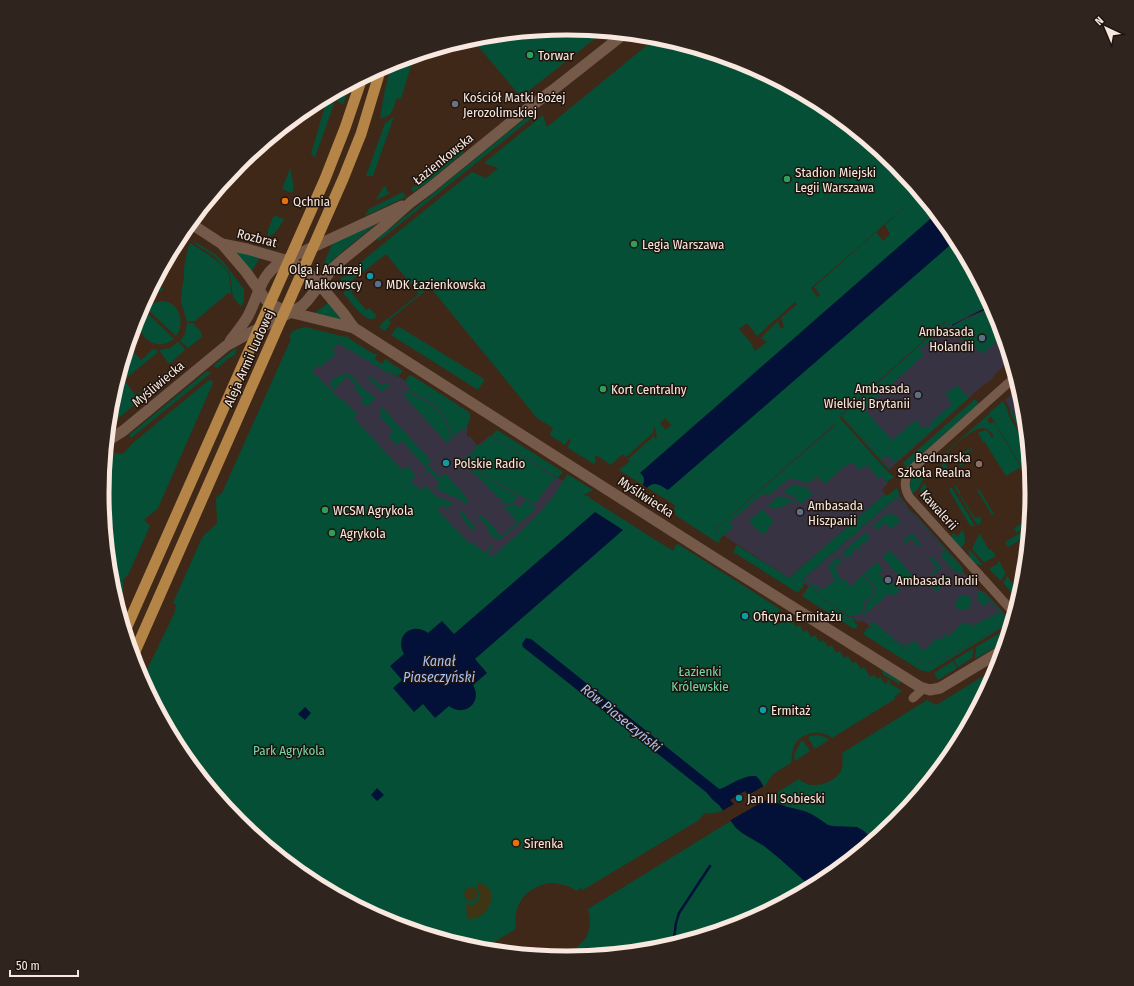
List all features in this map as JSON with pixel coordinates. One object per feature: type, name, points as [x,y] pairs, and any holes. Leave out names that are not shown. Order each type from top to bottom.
[{"type":"main road","name":"Aleja Armii Ludowej","points":[[136,648],[356,147],[379,76]]},
{"type":"main road","name":"Aleja Armii Ludowej","points":[[128,624],[316,201],[336,153],[360,84]]},
{"type":"street","name":"Łazienkowska","points":[[320,285],[337,265],[411,202],[619,38]]},
{"type":"street","name":"Łazienkowska","points":[[285,260],[411,202]]},
{"type":"street","name":"Rozbrat","points":[[195,226],[222,244],[246,272],[259,291]]},
{"type":"street","name":"Rozbrat","points":[[222,244],[247,249],[285,260]]},
{"type":"street","points":[[285,260],[304,269],[320,285],[305,303],[291,312],[275,306],[266,300],[259,291],[268,272],[274,266],[285,260]]},
{"type":"street","name":"Myśliwiecka","points":[[320,285],[354,328]]},
{"type":"street","name":"Myśliwiecka","points":[[226,346],[241,327],[259,291]]},
{"type":"street","name":"Myśliwiecka","points":[[113,438],[123,431],[226,346],[291,312],[354,328],[923,689]]},
{"type":"street","name":"Kawalerii","points":[[1010,608],[910,498],[905,488],[906,478],[911,470],[1011,381]]},
{"type":"street","points":[[913,698],[923,689],[930,690],[940,688],[995,655]]},
{"type":"shaded area","name":"Ambasada Wielkiej Brytanii","points":[[979,292],[1001,346],[1006,364],[990,381],[983,385],[890,469],[841,415]]},
{"type":"shaded area","points":[[308,327],[354,348],[466,420],[468,423],[467,435],[473,439],[476,445],[480,444],[489,436],[492,436],[572,487],[486,565],[301,362]]},
{"type":"shaded area","points":[[1013,393],[1019,424],[1005,400]]},
{"type":"shaded area","name":"Ambasada Hiszpanii","points":[[836,424],[888,483],[882,490],[885,494],[789,578],[714,530]]},
{"type":"shaded area","name":"Ambasada Indii","points":[[898,494],[908,508],[963,568],[963,572],[970,579],[972,577],[976,581],[975,585],[981,591],[985,592],[1008,617],[1006,622],[944,660],[935,660],[928,664],[924,664],[912,656],[911,652],[873,631],[872,628],[866,623],[861,621],[858,622],[855,620],[854,616],[850,617],[818,596],[816,591],[801,581]]},
{"type":"green space","name":"Torwar","points":[[537,36],[598,36],[521,97],[476,44]]},
{"type":"green space","name":"Legia Warszawa","points":[[650,43],[714,59],[770,82],[796,96],[846,130],[891,169],[911,191],[930,214],[964,264],[986,308],[951,325],[952,326],[987,311],[999,340],[982,354],[971,343],[972,350],[946,321],[841,414],[890,469],[889,470],[841,416],[839,417],[894,477],[887,482],[882,476],[878,480],[878,477],[867,465],[860,470],[852,462],[841,469],[825,484],[817,476],[809,483],[790,478],[769,495],[764,494],[760,496],[730,522],[733,527],[724,535],[715,530],[836,425],[835,424],[714,530],[723,535],[718,543],[675,515],[675,505],[619,470],[630,461],[628,459],[654,436],[655,439],[657,437],[655,427],[653,428],[654,432],[626,457],[623,454],[611,465],[596,455],[596,461],[594,464],[568,448],[571,440],[569,439],[565,445],[550,435],[553,428],[537,418],[430,287],[389,320],[391,323],[385,331],[379,327],[384,321],[419,294],[386,254],[362,273],[356,266],[472,172],[486,178],[498,168],[484,163],[543,115],[547,127]],"holes":[[[909,203],[885,225],[890,234],[883,241],[876,232],[814,287],[820,295],[817,297],[811,288]],[[795,302],[797,304],[781,318],[784,327],[781,329],[778,321],[761,338],[767,342],[755,351],[751,343],[739,329],[747,323],[757,336]],[[665,418],[670,424],[672,424],[665,430],[660,423]]]},
{"type":"green space","points":[[413,62],[401,99],[397,98],[390,114],[384,118],[380,118],[390,71]]},
{"type":"green space","points":[[348,90],[343,104],[338,102],[336,98]]},
{"type":"green space","points":[[331,100],[334,104],[315,157],[311,154],[326,104]]},
{"type":"green space","points":[[534,111],[537,114],[379,241],[377,239]]},
{"type":"green space","points":[[394,117],[373,176],[366,176],[385,123]]},
{"type":"green space","points":[[462,150],[464,152],[428,182],[413,192],[411,188],[422,182]]},
{"type":"green space","points":[[290,169],[293,185],[292,193],[282,189]]},
{"type":"green space","points":[[384,186],[390,193],[376,200]]},
{"type":"green space","points":[[403,192],[406,197],[365,216],[369,209]]},
{"type":"green space","points":[[274,215],[284,219],[276,231],[270,236],[268,235],[268,230]]},
{"type":"green space","points":[[381,220],[326,267],[323,264],[332,244]]},
{"type":"green space","points":[[191,239],[216,255],[244,289],[244,300],[241,307],[233,297],[230,274],[214,256],[195,244],[196,243]]},
{"type":"green space","points":[[190,243],[212,257],[226,270],[229,275],[231,294],[228,293],[195,321],[187,322],[181,298],[184,268]]},
{"type":"green space","points":[[234,251],[260,257],[252,271]]},
{"type":"green space","points":[[352,270],[357,276],[343,288],[341,279]]},
{"type":"green space","points":[[355,283],[358,286],[352,291],[352,293],[366,310],[369,308],[377,316],[374,318],[371,319],[364,316],[356,309],[344,294],[344,292]]},
{"type":"green space","points":[[159,285],[163,289],[162,291],[154,294]]},
{"type":"green space","points":[[161,301],[167,302],[176,309],[179,314],[180,325],[176,336],[148,310],[149,306]]},
{"type":"green space","points":[[328,303],[343,320],[315,313]]},
{"type":"green space","points":[[146,312],[174,339],[166,343],[159,344],[152,342],[142,333],[140,327]]},
{"type":"green space","points":[[946,322],[949,325],[920,350],[924,355],[864,409],[892,440],[916,420],[921,425],[918,428],[919,429],[926,426],[928,428],[931,425],[930,423],[952,404],[947,398],[950,395],[944,395],[957,385],[969,398],[895,463],[887,455],[882,459],[842,415]]},
{"type":"green space","points":[[187,323],[193,323],[201,332],[202,337],[188,348],[180,341],[185,334]]},
{"type":"green space","points":[[306,327],[349,337],[348,338],[374,354],[377,354],[375,359],[382,364],[385,359],[403,371],[398,376],[390,371],[389,373],[397,378],[396,379],[338,343],[332,351],[337,354],[321,367],[318,365],[312,371],[358,415],[354,418],[402,470],[408,466],[415,475],[411,481],[420,490],[426,486],[436,496],[453,503],[447,509],[443,505],[437,510],[470,544],[472,542],[484,553],[491,546],[493,546],[488,553],[492,557],[524,529],[552,498],[567,474],[593,490],[584,495],[589,496],[588,497],[674,551],[678,544],[780,609],[774,620],[780,624],[786,615],[790,617],[796,627],[800,625],[803,632],[807,630],[811,637],[815,635],[820,642],[823,640],[828,647],[832,645],[836,653],[840,651],[844,658],[848,656],[852,663],[856,662],[861,669],[864,667],[870,677],[874,675],[877,679],[880,677],[885,684],[888,682],[887,679],[890,681],[889,683],[902,691],[894,697],[895,699],[832,738],[823,733],[807,734],[795,744],[791,763],[773,774],[764,787],[760,779],[719,805],[723,811],[709,814],[706,813],[699,820],[583,890],[581,888],[576,891],[566,886],[553,883],[541,885],[530,891],[522,898],[516,912],[516,929],[491,944],[420,927],[364,904],[338,890],[288,856],[265,837],[243,817],[223,795],[204,772],[170,722],[156,696],[146,672],[174,614],[176,605],[173,603],[201,540],[217,523],[216,498],[222,493],[291,339],[289,336],[294,331]]},
{"type":"green space","points":[[397,327],[484,379],[478,390],[391,335]]},
{"type":"green space","points":[[178,342],[185,350],[169,364],[159,350],[170,348]]},
{"type":"green space","points":[[237,347],[235,355],[217,368],[215,367],[214,365]]},
{"type":"green space","points":[[153,349],[157,350],[157,353],[124,380],[136,396],[167,372],[170,375],[115,421],[125,374],[132,350],[141,360]]},
{"type":"green space","points":[[207,371],[211,373],[131,438],[129,435]]},
{"type":"green space","points":[[347,373],[374,397],[375,399],[368,406],[365,406],[360,401],[363,398],[354,388],[356,386],[347,376],[334,390],[331,387],[333,385],[329,384],[334,378]]},
{"type":"green space","points":[[411,375],[469,412],[470,419],[467,428],[461,430],[452,438],[447,422],[439,410],[424,398],[407,391],[410,388],[405,382],[408,376]]},
{"type":"green space","points":[[370,376],[380,385],[388,383],[389,386],[382,392],[369,379],[368,377]]},
{"type":"green space","points":[[212,380],[213,383],[158,508],[144,520],[150,526],[128,575],[123,581],[123,590],[121,595],[113,553],[110,523],[109,493],[111,454],[123,454],[134,442],[208,381]]},
{"type":"green space","points":[[405,392],[433,406],[442,415],[451,440],[447,443],[407,399],[403,393]]},
{"type":"green space","points":[[975,399],[979,404],[907,468],[903,463]]},
{"type":"green space","points":[[1003,401],[1009,416],[1021,437],[1024,471],[989,413]]},
{"type":"green space","points":[[381,406],[431,461],[427,464],[440,478],[445,473],[468,499],[466,501],[468,503],[466,505],[459,499],[436,489],[440,483],[429,471],[424,475],[424,473],[428,470],[402,441],[397,445],[389,437],[389,434],[393,431],[380,417]]},
{"type":"green space","points":[[1009,406],[1019,424],[1021,431],[1011,415]]},
{"type":"green space","points":[[989,414],[991,417],[987,419],[990,424],[994,422],[1021,467],[1006,476],[978,433],[985,430],[988,431],[992,438],[994,436],[988,429],[982,428],[972,432],[942,457],[948,468],[946,472],[938,459]]},
{"type":"green space","points":[[497,430],[563,472],[558,478],[491,436]]},
{"type":"green space","points":[[490,436],[557,479],[552,481],[535,504],[486,476],[469,457],[470,456],[468,454],[473,453],[477,445],[481,445]]},
{"type":"green space","points":[[971,448],[972,450],[960,457],[964,464],[961,466],[955,458]]},
{"type":"green space","points":[[466,457],[486,477],[518,496],[514,502],[505,504],[500,498],[499,499],[462,460]]},
{"type":"green space","points":[[920,471],[926,473],[918,489],[912,494],[910,483],[912,477]]},
{"type":"green space","points":[[924,483],[935,501],[933,505],[920,491]]},
{"type":"green space","points":[[793,484],[807,488],[813,494],[801,504],[793,496],[783,492]]},
{"type":"green space","points":[[955,485],[959,491],[961,491],[959,493],[975,518],[981,517],[981,522],[978,526],[954,486]]},
{"type":"green space","points":[[897,488],[901,498],[897,495],[801,581],[805,583],[798,593],[733,552],[737,545],[789,578],[885,494],[887,496]]},
{"type":"green space","points":[[951,488],[975,526],[971,526],[969,524],[949,490]]},
{"type":"green space","points":[[979,489],[994,514],[992,515],[977,490]]},
{"type":"green space","points":[[898,495],[912,514],[898,497],[809,575],[805,582],[802,581]]},
{"type":"green space","points":[[779,496],[791,499],[795,503],[793,504],[789,502],[782,508],[780,506],[776,509],[774,507],[772,509],[768,505]]},
{"type":"green space","points":[[525,500],[535,506],[534,510],[501,539],[495,538],[491,535],[485,524],[477,518],[482,514],[482,517],[484,516],[486,521],[487,520],[493,528],[494,527],[496,532],[497,531],[499,535],[502,536],[509,530],[510,531],[510,529],[517,522],[512,515],[511,516],[509,513],[510,512],[504,508],[505,506],[514,504],[520,508]]},
{"type":"green space","points":[[763,509],[774,521],[763,535],[749,521]]},
{"type":"green space","points":[[461,510],[476,528],[473,531],[461,518],[463,516],[459,512]]},
{"type":"green space","points":[[888,514],[895,515],[901,521],[891,529],[885,523],[877,530],[873,526]]},
{"type":"green space","points":[[914,515],[916,516],[962,568],[964,573],[954,571],[941,556],[945,550]]},
{"type":"green space","points":[[1024,522],[1023,528],[1016,533],[1014,528]]},
{"type":"green space","points":[[962,530],[965,539],[961,548],[950,537],[954,533],[957,537]]},
{"type":"green space","points":[[1023,531],[1022,538],[1008,547],[1005,542]]},
{"type":"green space","points":[[866,532],[869,536],[869,540],[859,546],[862,551],[861,552],[857,548],[852,552],[853,554],[849,558],[848,556],[846,558],[842,553]]},
{"type":"green space","points":[[912,533],[921,544],[918,547],[911,538],[905,544],[903,541]]},
{"type":"green space","points":[[979,534],[989,550],[991,549],[996,556],[985,562],[972,549]]},
{"type":"green space","points":[[969,549],[983,565],[972,561],[969,555]]},
{"type":"green space","points":[[890,550],[922,586],[920,587],[915,582],[909,587],[882,557]]},
{"type":"green space","points":[[932,556],[942,567],[933,575],[931,573],[937,567],[929,559]]},
{"type":"green space","points":[[838,557],[842,561],[834,568],[842,580],[844,579],[851,587],[862,575],[874,590],[870,598],[864,602],[864,608],[860,614],[858,613],[856,616],[850,616],[818,596],[817,590],[809,585],[811,582],[823,590],[834,580],[850,589],[834,579],[828,566]]},
{"type":"green space","points":[[999,561],[1006,574],[1001,580],[990,570],[990,568],[998,564],[997,562]]},
{"type":"green space","points":[[877,562],[883,570],[879,574],[888,583],[891,581],[900,590],[893,596],[885,593],[884,594],[886,596],[863,616],[862,615],[866,609],[866,604],[876,591],[872,583],[863,574]]},
{"type":"green space","points":[[945,576],[950,579],[936,592],[933,587]]},
{"type":"green space","points":[[1007,576],[1015,587],[1013,595],[1003,583]]},
{"type":"green space","points":[[809,586],[816,591],[818,596],[849,617],[855,617],[854,622],[858,625],[856,628],[854,629],[802,596]]},
{"type":"green space","points":[[979,590],[980,592],[985,593],[1007,618],[1006,622],[944,659],[935,659],[928,663],[924,663],[912,656],[911,651],[891,639],[887,640],[873,631],[870,625],[872,622],[875,623],[890,636],[904,644],[907,645],[915,641],[924,651],[938,637],[941,640],[944,637],[942,634],[944,633],[948,637],[963,622],[974,625],[1000,612],[990,601],[984,606],[982,605],[979,602]]},
{"type":"green space","points":[[965,595],[970,597],[971,603],[968,609],[960,610],[956,607],[956,601],[960,596]]},
{"type":"green space","points":[[1006,622],[1005,626],[929,672],[920,670],[863,634],[869,626],[873,631],[887,640],[891,640],[911,652],[912,656],[924,664],[928,664],[935,660],[944,660]]},
{"type":"green space","points":[[1004,631],[999,645],[975,659],[976,647]]},
{"type":"green space","points":[[974,648],[972,658],[958,667],[954,660]]},
{"type":"green space","points":[[953,661],[957,668],[938,680],[934,673]]},
{"type":"green space","points":[[880,668],[901,682],[899,684],[884,675]]},
{"type":"green space","points":[[988,673],[964,722],[930,772],[911,795],[891,817],[869,837],[821,874],[770,904],[714,927],[656,942],[627,947],[572,951],[581,944],[588,933],[590,918],[588,909],[799,779],[815,785],[827,783],[833,780],[841,771],[843,762],[842,753],[927,700],[936,705]]},
{"type":"green space","points":[[818,735],[829,740],[815,749],[808,738],[810,736]]},
{"type":"green space","points":[[801,741],[804,742],[810,751],[795,761],[794,755]]},
{"type":"green space","points":[[526,946],[530,949],[522,949]]},
{"type":"sand","points":[[480,883],[487,887],[491,892],[492,898],[490,904],[482,915],[467,919],[466,904],[472,905],[478,901],[480,895],[477,887]]},
{"type":"sand","points":[[471,887],[476,889],[478,894],[476,899],[471,901],[466,899],[464,894],[466,889]]},
{"type":"water","points":[[932,217],[951,244],[668,490],[658,484],[652,484],[647,488],[643,485],[644,478],[640,473]]},
{"type":"water","points":[[986,308],[986,309],[952,325]]},
{"type":"water","name":"Kanał Piaseczyński","points":[[595,512],[623,530],[475,659],[487,673],[473,685],[476,697],[471,706],[461,710],[449,706],[435,718],[423,704],[414,712],[393,688],[402,680],[390,666],[404,654],[401,641],[406,632],[416,629],[428,633],[442,621],[454,634]]},
{"type":"water","name":"Rów Piaseczyński","points":[[526,638],[531,639],[718,788],[720,789],[746,777],[756,776],[769,796],[777,803],[807,812],[828,825],[857,827],[870,837],[846,856],[807,883],[764,846],[736,828],[719,805],[706,792],[523,647],[522,644]]},
{"type":"water","points":[[305,707],[311,713],[305,720],[298,714]]},
{"type":"water","points":[[377,788],[384,795],[377,801],[371,795]]},
{"type":"pier","points":[[764,786],[771,797],[729,821],[722,811],[734,804],[730,800],[745,791],[748,795]]},
{"type":"waterway","points":[[674,938],[679,913],[710,866]]},
{"type":"place","name":"Torwar","points":[[530,55]]},
{"type":"place","name":"Kościół Matki Bożej Jerozolimskiej","points":[[455,104]]},
{"type":"place","name":"Stadion Miejski Legii Warszawa","points":[[787,179]]},
{"type":"place","name":"Qchnia","points":[[285,201]]},
{"type":"place","name":"Legia Warszawa","points":[[634,244]]},
{"type":"place","name":"Olga i Andrzej Małkowscy","points":[[370,276]]},
{"type":"place","name":"MDK Łazienkowska","points":[[378,284]]},
{"type":"place","name":"Ambasada Holandii","points":[[982,338]]},
{"type":"place","name":"Kort Centralny","points":[[603,389]]},
{"type":"place","name":"Ambasada Wielkiej Brytanii","points":[[918,395]]},
{"type":"place","name":"Polskie Radio","points":[[446,463]]},
{"type":"place","name":"Bednarska Szkoła Realna","points":[[979,464]]},
{"type":"place","name":"WCSM Agrykola","points":[[325,510]]},
{"type":"place","name":"Ambasada Hiszpanii","points":[[800,512]]},
{"type":"place","name":"Agrykola","points":[[332,533]]},
{"type":"place","name":"Ambasada Indii","points":[[888,580]]},
{"type":"place","name":"Oficyna Ermitażu","points":[[745,616]]},
{"type":"place","name":"Ermitaż","points":[[763,710]]},
{"type":"place","name":"Jan III Sobieski","points":[[739,798]]},
{"type":"place","name":"Sirenka","points":[[516,843]]},
{"type":"park label","name":"Łazienki Królewskie","points":[[700,678]]},
{"type":"park label","name":"Park Agrykola","points":[[289,750]]}]
